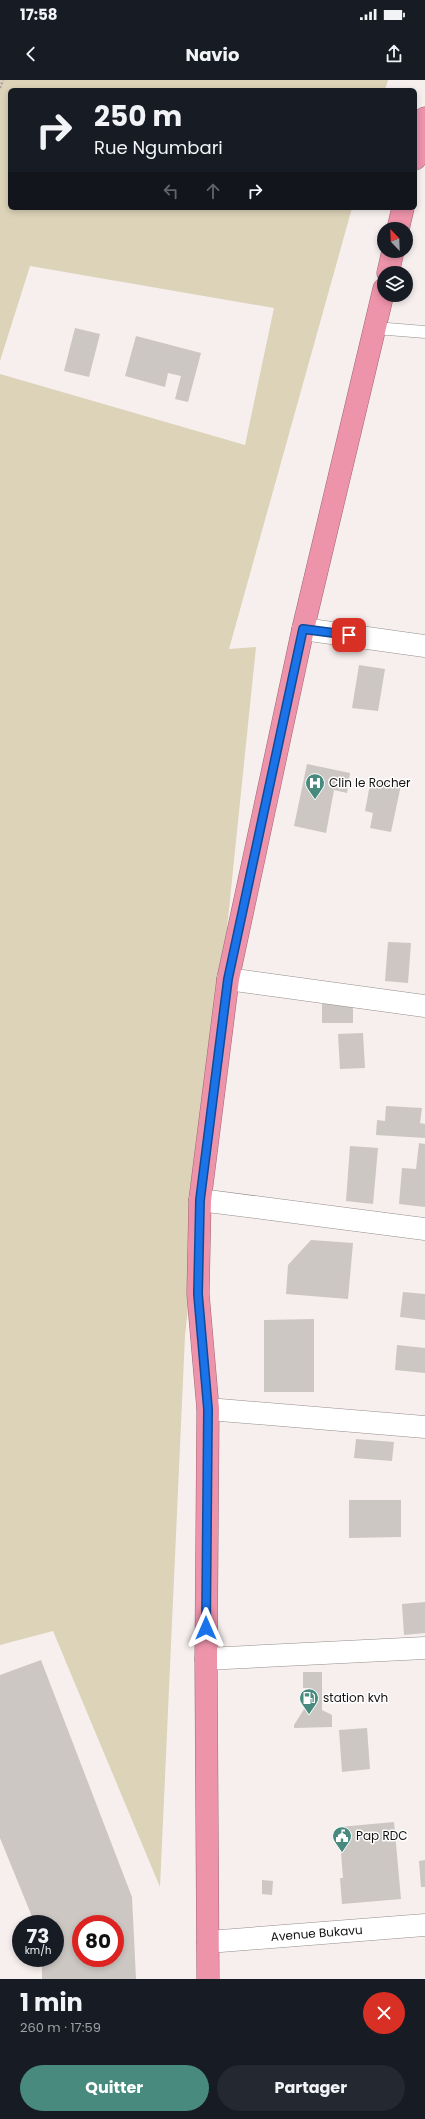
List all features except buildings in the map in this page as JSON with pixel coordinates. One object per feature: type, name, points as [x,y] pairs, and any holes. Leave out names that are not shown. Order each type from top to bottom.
[{"type":"highway","points":[[417,152],[425,118]]},
{"type":"highway","points":[[400,222],[403,210]]},
{"type":"highway","points":[[208,1979],[206,1659],[208,1409],[198,1294],[200,1200],[228,979],[303,629],[381,302]]},
{"type":"street","points":[[303,629],[425,646]]},
{"type":"street","points":[[228,979],[425,1006]]},
{"type":"street","points":[[200,1200],[425,1229]]},
{"type":"street","points":[[208,1409],[425,1427]]},
{"type":"street","points":[[206,1659],[425,1648]]},
{"type":"street","name":"Avenue Bukavu","points":[[208,1942],[425,1925]]},
{"type":"lane","points":[[374,328],[425,332]]},
{"type":"path","points":[[0,88],[3,80]]},
{"type":"shaded area","points":[[0,80],[388,80],[386,88],[8,88],[8,210],[351,210],[229,649],[256,647],[185,1336],[160,1887],[53,1631],[0,1645],[0,374],[245,445],[274,308],[30,266],[0,361]]},
{"type":"place","name":"Clin le Rocher","points":[[315,800]]},
{"type":"place","name":"station kvh","points":[[309,1715]]},
{"type":"place","name":"Pap RDC","points":[[342,1853]]},
{"type":"route","points":[[206,1628],[208,1409],[198,1294],[200,1200],[228,979],[303,629],[349,635]]}]
